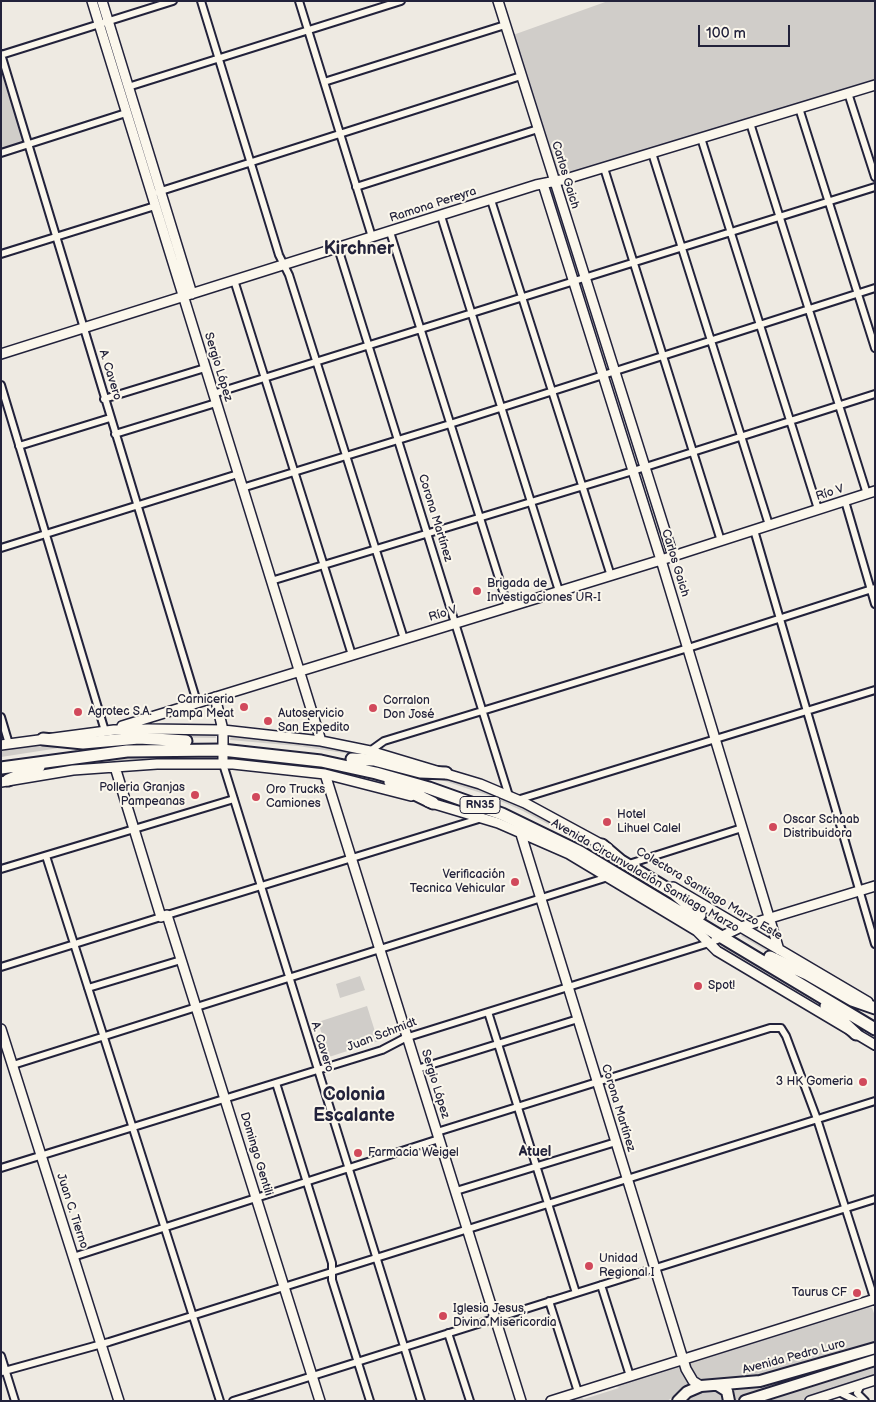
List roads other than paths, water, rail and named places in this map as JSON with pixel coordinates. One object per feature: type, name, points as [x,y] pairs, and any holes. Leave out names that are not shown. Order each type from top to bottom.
[{"type":"highway","points":[[42,739],[80,743],[140,738],[186,742]]},
{"type":"highway","name":"Avenida Circunvalación Santiago Marzo","points":[[1,761],[108,745],[186,742],[312,759],[376,772],[429,788],[510,817],[590,857],[725,935],[775,954],[875,1020]]},
{"type":"highway","name":"Avenida Circunvalación Santiago Marzo","points":[[1,768],[127,751],[223,746],[285,748],[352,759],[446,785],[512,810],[593,850],[700,915],[755,957],[875,1029]]},
{"type":"highway","points":[[5,781],[34,768],[102,758],[127,751]]},
{"type":"highway","points":[[312,759],[335,768],[387,780],[433,803]]},
{"type":"highway","points":[[352,759],[376,760],[420,772],[446,773]]},
{"type":"highway","points":[[602,845],[623,862],[674,893],[700,915]]},
{"type":"highway","points":[[775,954],[852,1000],[875,1007]]},
{"type":"highway","points":[[755,957],[776,975],[832,1011],[856,1034]]},
{"type":"main road","name":"Avenida Pedro Luro","points":[[673,1401],[701,1386],[760,1382],[875,1348]]},
{"type":"main road","name":"Avenida Pedro Luro","points":[[745,1401],[875,1360]]},
{"type":"main road","points":[[719,1386],[725,1389],[729,1399]]},
{"type":"street","name":"Sergio López","points":[[92,1],[126,113],[156,193],[155,206],[187,295]]},
{"type":"street","name":"Sergio López","points":[[102,1],[187,295],[214,399],[321,741]]},
{"type":"street","points":[[1,54],[173,1]]},
{"type":"street","points":[[201,1],[250,162],[404,639]]},
{"type":"street","points":[[299,1],[372,237]]},
{"type":"street","points":[[128,87],[401,1]]},
{"type":"street","name":"Carlos Gaich","points":[[498,1],[673,556]]},
{"type":"street","points":[[324,82],[505,25]]},
{"type":"street","name":"A. Cavero","points":[[1,54],[197,702]]},
{"type":"street","points":[[156,193],[521,76]]},
{"type":"street","name":"Ramona Pereyra","points":[[1,354],[491,200],[604,168],[875,85]]},
{"type":"street","points":[[848,93],[875,177]]},
{"type":"street","points":[[799,108],[875,348]]},
{"type":"street","points":[[1,153],[126,113]]},
{"type":"street","points":[[750,123],[839,406],[871,492]]},
{"type":"street","points":[[356,187],[538,129]]},
{"type":"street","points":[[701,138],[818,510]]},
{"type":"street","points":[[652,153],[769,525]]},
{"type":"street","points":[[604,168],[721,541]]},
{"type":"street","name":"Carlos Gaich","points":[[543,184],[661,560],[770,919],[775,954]]},
{"type":"street","points":[[115,434],[214,399],[265,378],[875,187]]},
{"type":"street","points":[[491,200],[610,576]]},
{"type":"street","points":[[1,254],[155,206]]},
{"type":"street","points":[[440,216],[559,591]]},
{"type":"street","points":[[390,232],[508,607]]},
{"type":"street","name":"Corona Martínez","points":[[338,248],[482,712],[513,798]]},
{"type":"street","points":[[234,280],[352,655]]},
{"type":"street","points":[[242,488],[552,392],[875,288]]},
{"type":"street","points":[[104,399],[205,368]]},
{"type":"street","points":[[1,385],[105,731]]},
{"type":"street","points":[[271,581],[582,487],[875,394]]},
{"type":"street","points":[[20,446],[110,418]]},
{"type":"street","points":[[1,548],[238,474]]},
{"type":"street","name":"Río V","points":[[105,731],[610,576],[871,492]]},
{"type":"street","points":[[845,501],[873,589],[875,604]]},
{"type":"street","points":[[754,530],[875,944]]},
{"type":"street","points":[[370,751],[384,742],[873,589]]},
{"type":"street","points":[[513,798],[875,690]]},
{"type":"street","name":"A. Cavero","points":[[215,697],[223,730],[223,764],[421,1401]]},
{"type":"street","points":[[1,718],[5,744]]},
{"type":"street","name":"Colectora Santiago Marzo Este","points":[[5,744],[105,731],[148,729],[223,730],[321,741],[370,751],[446,773],[513,798],[602,845],[741,927],[775,954]]},
{"type":"street","points":[[5,781],[54,772],[115,767],[175,764],[264,766],[325,774],[372,785],[483,818],[520,831],[569,854],[699,932],[717,951],[875,1045]]},
{"type":"street","name":"Domingo Gentili","points":[[115,767],[164,916],[182,960],[320,1401]]},
{"type":"street","name":"Sergio López","points":[[325,774],[521,1401]]},
{"type":"street","points":[[1,870],[234,799]]},
{"type":"street","points":[[1,967],[483,818]]},
{"type":"street","points":[[632,863],[742,828]]},
{"type":"street","name":"Corona Martínez","points":[[520,831],[683,1360],[690,1377],[701,1386]]},
{"type":"street","points":[[46,856],[220,1401]]},
{"type":"street","points":[[13,1065],[608,877]]},
{"type":"street","name":"Juan Schmidt","points":[[1,1168],[384,1050],[408,1037],[709,943],[741,927],[875,886]]},
{"type":"street","points":[[88,988],[182,960]]},
{"type":"street","points":[[488,1012],[576,1293]]},
{"type":"street","points":[[418,1069],[578,1019]]},
{"type":"street","points":[[73,1256],[348,1168],[518,1107],[773,1028],[781,1028],[786,1033],[817,1120],[874,1300],[551,1401]]},
{"type":"street","name":"Juan C. Tierno","points":[[1,1029],[119,1401]]},
{"type":"street","points":[[276,1083],[332,1263],[332,1278],[370,1401]]},
{"type":"street","points":[[4,1371],[192,1316],[627,1178],[875,1102]]},
{"type":"street","points":[[456,1191],[616,1142]]},
{"type":"street","points":[[233,1401],[875,1199]]},
{"type":"street","points":[[601,1285],[630,1376]]},
{"type":"street","points":[[549,1301],[578,1392]]},
{"type":"street","points":[[448,1333],[470,1401]]},
{"type":"street","points":[[1,1356],[4,1371],[15,1401]]},
{"type":"street","points":[[810,1401],[875,1380]]},
{"type":"street","points":[[860,1385],[857,1393],[865,1401]]},
{"type":"street","points":[[839,1392],[857,1401]]},
{"type":"place","name":"Brigada de Investigaciones UR-I","points":[[477,591]]},
{"type":"place","name":"Carniceria Pampa Meat","points":[[244,707]]},
{"type":"place","name":"Corralon Don José","points":[[373,708]]},
{"type":"place","name":"Agrotec S.A.","points":[[78,712]]},
{"type":"place","name":"Autoservicio San Expedito","points":[[268,721]]},
{"type":"place","name":"Polleria Granjas Pampeanas","points":[[195,795]]},
{"type":"place","name":"Oro Trucks Camiones","points":[[256,797]]},
{"type":"place","name":"Hotel Lihuel Calel","points":[[607,822]]},
{"type":"place","name":"Oscar Schaab Distribuidora","points":[[773,827]]},
{"type":"place","name":"Verificación Tecnica Vehicular","points":[[515,882]]},
{"type":"place","name":"Spot!","points":[[698,986]]},
{"type":"place","name":"3 HK Gomeria","points":[[863,1082]]},
{"type":"place","name":"Farmacia Weigel","points":[[358,1153]]},
{"type":"place","name":"Unidad Regional I","points":[[589,1266]]},
{"type":"place","name":"Taurus CF","points":[[857,1293]]},
{"type":"place","name":"Iglesia Jesus, Divina Misericordia","points":[[443,1316]]},
{"type":"district","name":"Kirchner","points":[[359,249]]},
{"type":"district","name":"Colonia Escalante","points":[[354,1105]]},
{"type":"district","name":"Atuel","points":[[535,1152]]}]
